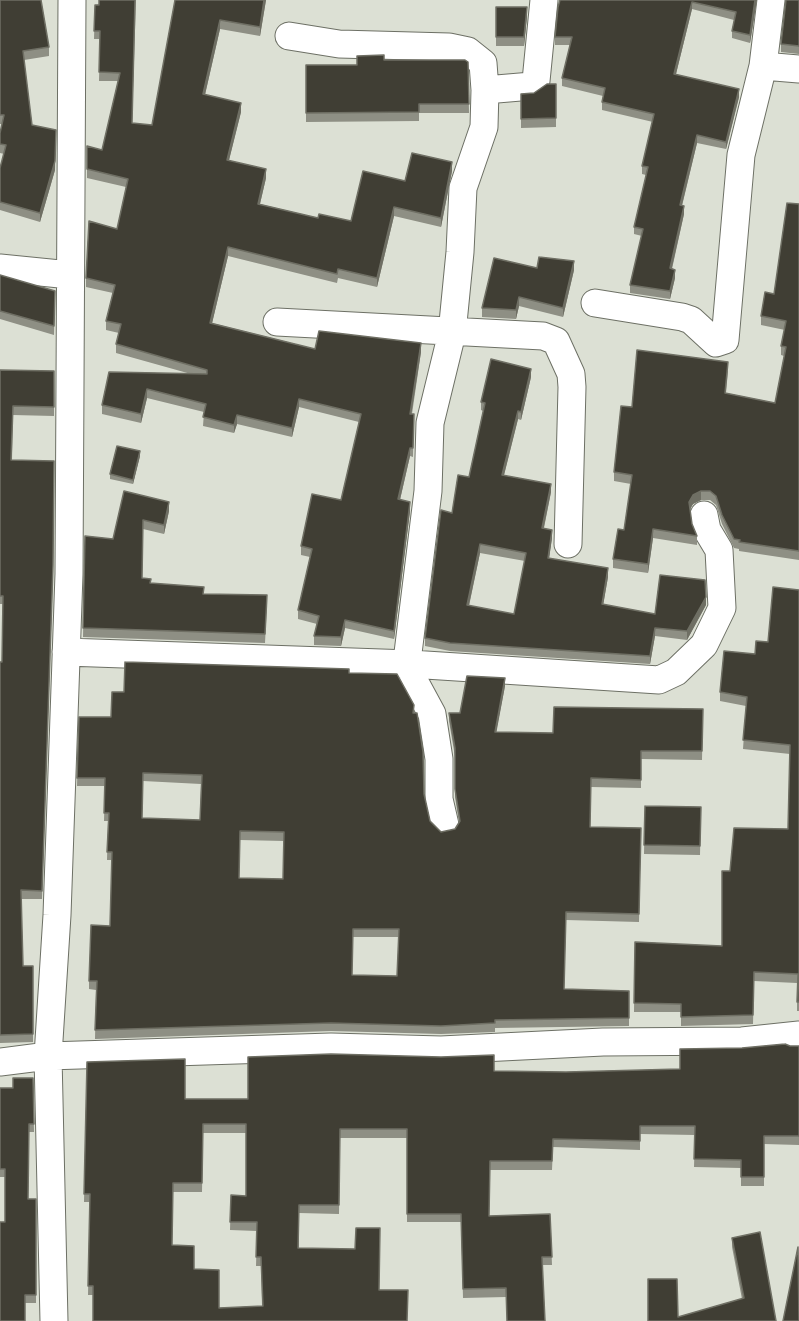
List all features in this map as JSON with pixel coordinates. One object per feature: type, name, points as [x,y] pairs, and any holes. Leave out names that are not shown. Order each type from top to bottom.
[{"type":"street","points":[[54,1321],[48,1056],[57,915],[69,562],[72,0]]},
{"type":"street","points":[[485,90],[532,86],[536,81],[544,0]]},
{"type":"street","points":[[595,303],[682,317],[691,320],[716,344],[724,340],[741,154],[763,66],[771,0]]},
{"type":"street","points":[[289,36],[339,44],[449,46],[468,51],[483,63],[484,127],[463,189],[460,252],[452,333],[430,423],[428,491],[412,606],[410,664],[412,676],[432,714],[439,759],[439,799],[445,825]]},
{"type":"street","points":[[763,66],[799,69]]},
{"type":"street","points":[[0,267],[70,275]]},
{"type":"street","points":[[277,322],[543,336],[556,341],[570,374],[572,387],[568,544]]},
{"type":"street","points":[[66,652],[410,664],[659,680],[676,672],[704,645],[722,608],[719,550],[707,530],[704,515]]},
{"type":"street","points":[[0,1062],[48,1056],[331,1047],[441,1050],[603,1042],[742,1041],[799,1035]]},
{"type":"building","points":[[0,0],[41,0],[49,47],[23,51],[32,125],[56,130],[55,161],[40,213],[0,202],[0,168],[6,145],[0,144],[4,115],[0,115]]},
{"type":"building","points":[[99,0],[135,0],[132,123],[152,125],[175,0],[264,0],[260,27],[220,20],[203,94],[241,103],[227,160],[266,169],[258,204],[318,218],[319,214],[351,221],[363,171],[405,181],[412,153],[452,162],[441,218],[394,207],[377,278],[338,269],[337,274],[228,247],[210,323],[315,349],[319,331],[421,343],[410,414],[414,414],[413,448],[410,448],[398,499],[410,502],[394,631],[345,620],[341,637],[314,636],[319,616],[298,610],[312,549],[301,546],[312,494],[341,500],[361,414],[299,399],[292,428],[237,415],[234,425],[203,417],[206,404],[147,389],[141,414],[102,405],[109,372],[207,374],[207,370],[116,344],[121,324],[106,321],[115,285],[86,278],[89,221],[117,229],[128,179],[87,169],[87,146],[102,150],[120,73],[99,72],[100,31],[94,31],[95,5],[99,5]]},
{"type":"building","points":[[560,0],[755,0],[750,35],[732,31],[736,12],[692,2],[674,74],[739,89],[726,142],[697,135],[680,205],[684,206],[670,268],[675,270],[670,291],[630,285],[643,229],[634,227],[648,167],[642,166],[654,114],[602,102],[605,88],[562,78],[572,37],[555,37]]},
{"type":"building","points":[[786,0],[799,0],[799,46],[781,44]]},
{"type":"building","points":[[496,7],[527,7],[524,37],[496,37]]},
{"type":"building","points":[[384,55],[384,60],[465,60],[468,62],[469,104],[419,104],[419,112],[306,113],[306,65],[357,65],[357,56]]},
{"type":"building","points":[[547,84],[556,84],[556,118],[521,119],[521,94],[534,93]]},
{"type":"building","points":[[787,203],[799,204],[799,551],[739,542],[740,540],[734,539],[722,515],[716,496],[710,491],[701,491],[693,495],[689,502],[692,524],[697,536],[653,529],[648,564],[613,559],[618,529],[624,530],[632,475],[614,472],[621,406],[632,407],[637,350],[728,362],[725,393],[775,403],[786,347],[781,346],[786,321],[761,316],[765,292],[774,294]]},
{"type":"building","points":[[539,257],[574,261],[563,308],[519,297],[516,310],[482,308],[494,258],[537,268]]},
{"type":"building","points":[[0,275],[55,291],[54,326],[0,311]]},
{"type":"building","points":[[491,359],[531,369],[502,475],[551,484],[542,528],[552,530],[548,558],[608,568],[602,604],[655,614],[660,575],[705,580],[706,597],[687,631],[655,628],[650,656],[450,643],[425,638],[441,510],[452,513],[458,475],[469,477],[485,403],[481,402]],"holes":[[[480,544],[526,553],[514,614],[467,605]]]},
{"type":"building","points":[[0,370],[54,371],[54,407],[13,406],[11,460],[54,461],[53,565],[42,891],[21,890],[23,966],[33,966],[33,1034],[0,1035],[0,662],[2,662],[3,596],[0,596]]},
{"type":"building","points":[[117,446],[140,451],[133,480],[110,474]]},
{"type":"building","points":[[124,491],[169,502],[164,525],[143,520],[142,578],[151,579],[150,583],[204,587],[203,594],[267,595],[265,634],[83,628],[85,536],[113,539]]},
{"type":"building","points":[[773,587],[799,590],[799,1002],[797,1002],[798,974],[754,972],[753,1015],[681,1017],[681,1004],[634,1003],[635,942],[722,946],[722,871],[730,871],[734,828],[788,829],[790,745],[743,740],[747,697],[720,692],[724,651],[755,654],[756,641],[768,642]]},
{"type":"building","points":[[125,662],[349,669],[349,673],[397,674],[414,705],[413,713],[417,713],[423,752],[424,794],[430,821],[441,832],[455,829],[460,821],[455,789],[455,748],[449,713],[460,713],[467,676],[505,678],[495,732],[553,733],[554,707],[703,709],[702,751],[641,751],[641,780],[591,778],[590,827],[641,828],[639,914],[566,912],[564,989],[629,991],[629,1018],[495,1020],[495,1023],[441,1026],[331,1023],[95,1030],[97,981],[89,981],[91,925],[110,926],[112,852],[107,852],[109,813],[104,813],[105,778],[77,778],[79,717],[111,717],[112,692],[124,692]],"holes":[[[143,773],[202,775],[200,820],[142,818]],[[240,831],[284,832],[283,879],[239,878]],[[353,929],[399,929],[397,976],[352,975]]]},
{"type":"building","points":[[645,806],[701,807],[700,846],[644,845]]},
{"type":"building","points":[[785,1044],[799,1046],[799,1136],[764,1136],[764,1177],[741,1177],[741,1160],[694,1159],[695,1126],[640,1126],[640,1141],[553,1139],[552,1161],[490,1161],[489,1216],[550,1214],[552,1257],[542,1257],[545,1321],[507,1321],[506,1288],[463,1289],[461,1214],[407,1214],[407,1129],[340,1129],[339,1205],[299,1205],[298,1248],[355,1249],[356,1228],[380,1228],[379,1290],[408,1290],[407,1321],[93,1321],[93,1286],[88,1286],[90,1194],[84,1194],[87,1062],[185,1059],[185,1099],[248,1099],[248,1057],[331,1054],[441,1057],[494,1055],[494,1071],[566,1072],[680,1069],[680,1049],[742,1048]],"holes":[[[203,1124],[246,1124],[246,1196],[231,1195],[230,1222],[257,1222],[256,1257],[261,1257],[263,1306],[219,1308],[219,1270],[194,1269],[194,1246],[172,1245],[173,1183],[202,1183]]]},
{"type":"building","points":[[13,1078],[33,1078],[34,1124],[29,1124],[28,1199],[36,1199],[36,1295],[25,1295],[25,1321],[0,1321],[0,1222],[5,1222],[5,1169],[0,1169],[0,1088],[13,1088]]},
{"type":"building","points":[[760,1232],[776,1321],[648,1321],[648,1279],[677,1279],[678,1317],[744,1298],[732,1238]]},
{"type":"building","points":[[798,1247],[799,1321],[783,1321]]}]
